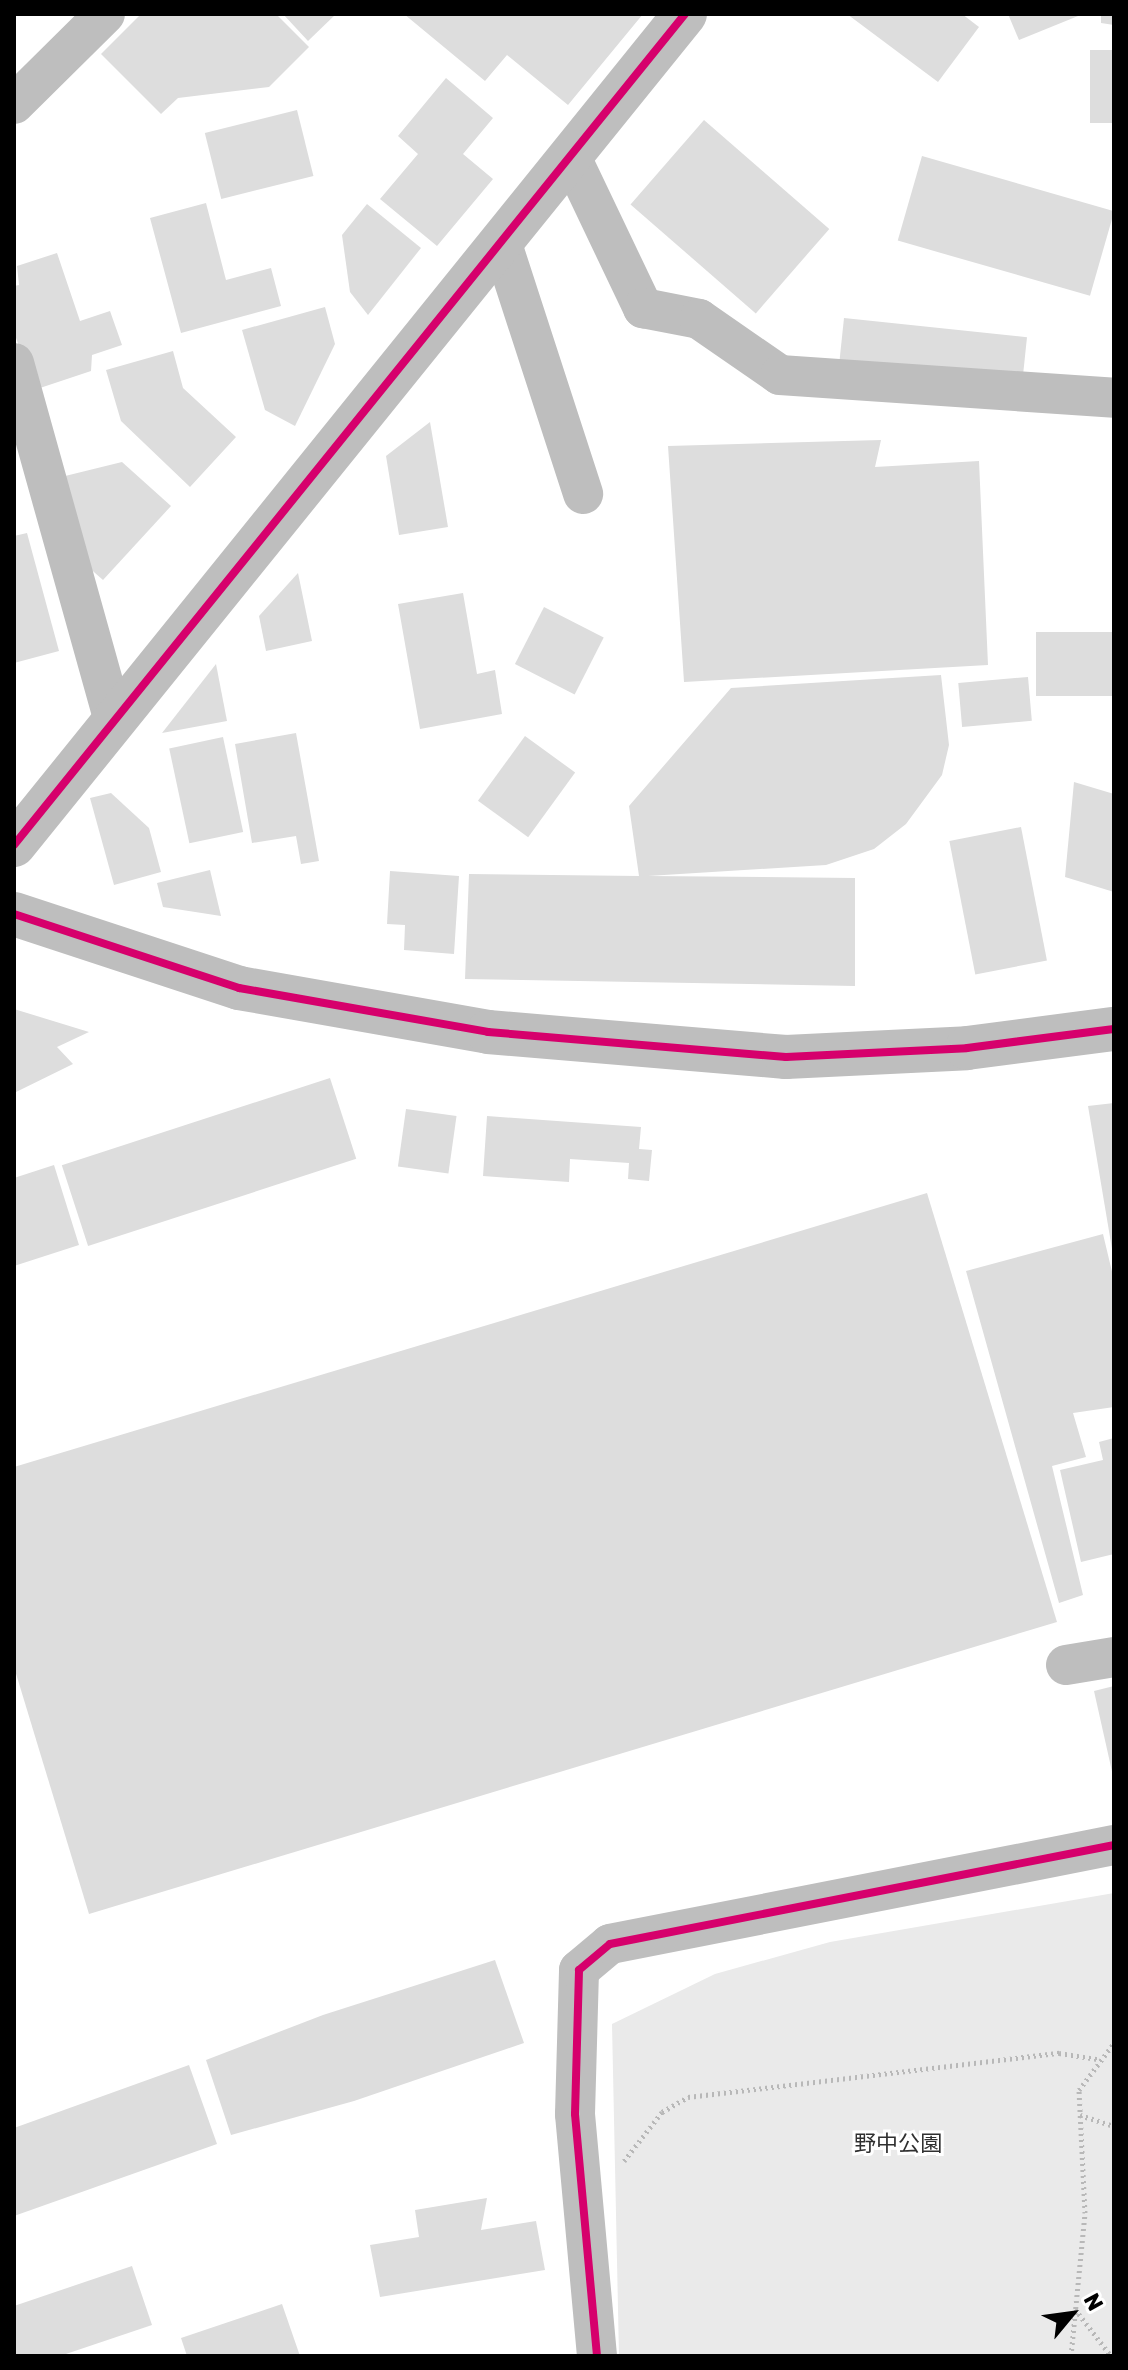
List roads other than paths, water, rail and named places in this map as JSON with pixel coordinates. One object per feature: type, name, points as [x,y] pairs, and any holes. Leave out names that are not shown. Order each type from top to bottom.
[{"type":"street","points":[[14,104],[105,14]]},
{"type":"street","points":[[14,845],[113,717],[685,14]]},
{"type":"street","points":[[570,155],[643,308],[699,319],[780,375],[1114,398]]},
{"type":"street","points":[[501,241],[583,494]]},
{"type":"street","points":[[14,363],[113,717]]},
{"type":"street","points":[[14,914],[239,988],[488,1032],[786,1057],[967,1048],[1114,1029]]},
{"type":"street","points":[[1066,1665],[1114,1657]]},
{"type":"street","points":[[597,2356],[575,2114],[579,1970],[610,1944],[1114,1845]]},
{"type":"park label","name":"野中公園","points":[[898,2144]]}]
